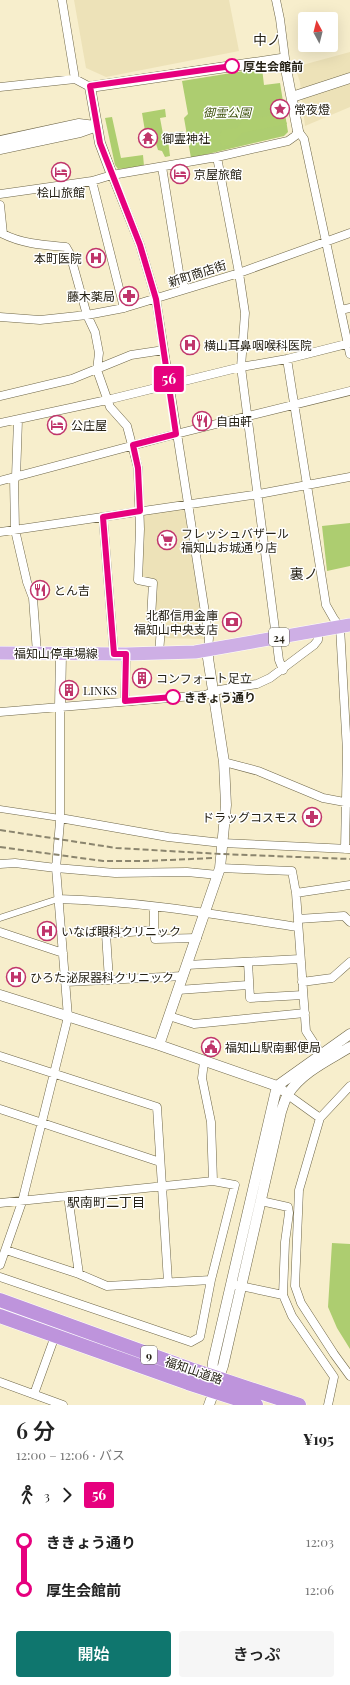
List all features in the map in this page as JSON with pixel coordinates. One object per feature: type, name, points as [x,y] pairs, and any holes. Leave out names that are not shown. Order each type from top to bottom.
[{"type":"highway","name":"福知山道路","points":[[0,1300],[214,1382],[256,1405]]},
{"type":"highway","name":"福知山道路","points":[[0,1316],[55,1336],[299,1405]]},
{"type":"main road","name":"福知山停車場線","points":[[0,653],[120,654],[195,652],[345,626]]},
{"type":"street","points":[[62,0],[75,79]]},
{"type":"street","points":[[276,0],[280,19],[286,69],[298,131],[304,140],[349,343],[350,354]]},
{"type":"street","points":[[0,87],[75,79],[90,86],[281,59],[286,69]]},
{"type":"street","points":[[292,97],[350,78]]},
{"type":"street","points":[[90,86],[100,143],[140,245],[156,299],[209,638],[208,658],[224,762],[226,805],[219,872],[159,1045]]},
{"type":"street","points":[[0,141],[79,124],[97,126]]},
{"type":"street","points":[[0,149],[80,132],[97,126]]},
{"type":"street","points":[[0,194],[92,181],[112,175],[217,157],[288,141],[295,136],[298,131]]},
{"type":"street","points":[[217,157],[239,272],[245,313],[242,367],[279,660],[283,670]]},
{"type":"street","points":[[162,167],[179,272],[185,289]]},
{"type":"street","points":[[92,181],[124,308]]},
{"type":"street","points":[[0,205],[3,234],[14,240],[38,245],[66,247],[70,254],[87,315],[95,332],[99,359],[97,370],[110,407],[127,426],[133,445],[138,468],[140,511],[138,580],[153,583],[151,618],[161,628],[159,653]]},
{"type":"street","name":"新町商店街","points":[[0,317],[40,320],[87,315],[124,308],[239,272],[350,233]]},
{"type":"street","points":[[341,310],[350,308]]},
{"type":"street","points":[[0,424],[242,367],[287,359],[349,343]]},
{"type":"street","points":[[0,396],[72,379],[131,356],[164,350]]},
{"type":"street","points":[[0,809],[168,837],[222,843],[347,849],[348,803],[345,626],[334,619],[326,605],[287,359]]},
{"type":"street","points":[[0,481],[176,434],[350,392]]},
{"type":"street","points":[[18,420],[15,477],[15,530],[27,582],[34,598],[37,653]]},
{"type":"street","points":[[0,532],[259,494],[350,477]]},
{"type":"street","points":[[103,517],[125,701]]},
{"type":"street","points":[[0,712],[205,695],[222,689],[257,684],[283,670],[314,645],[318,640],[318,630]]},
{"type":"street","points":[[0,1265],[22,1202],[68,1017],[56,868],[60,818],[61,654]]},
{"type":"street","points":[[224,762],[258,771],[323,798],[348,803]]},
{"type":"street","points":[[0,864],[15,862],[56,868],[115,873],[292,871],[296,893],[306,1031],[321,1054]]},
{"type":"street","points":[[296,893],[350,885]]},
{"type":"street","points":[[0,918],[58,899],[96,900],[298,923],[344,916],[350,922]]},
{"type":"street","points":[[154,907],[155,939],[197,938]]},
{"type":"street","points":[[109,980],[106,934],[154,930]]},
{"type":"street","points":[[0,932],[63,953]]},
{"type":"street","points":[[187,965],[300,959]]},
{"type":"street","points":[[248,962],[248,985],[250,998],[303,995]]},
{"type":"street","points":[[302,982],[332,978],[350,962]]},
{"type":"street","points":[[66,982],[184,976]]},
{"type":"street","points":[[178,990],[248,985]]},
{"type":"street","points":[[0,995],[159,1045],[204,1062],[277,1086],[320,1118]]},
{"type":"street","points":[[169,1016],[194,1024],[305,1013]]},
{"type":"street","points":[[209,1405],[236,1285],[277,1086],[350,1034]]},
{"type":"street","points":[[236,1285],[261,1201],[281,1112],[288,1094],[297,1083],[312,1070],[350,1047]]},
{"type":"street","points":[[0,1056],[156,1107],[168,1282]]},
{"type":"street","points":[[204,1062],[202,1078],[211,1122],[213,1181]]},
{"type":"street","points":[[350,1086],[320,1118],[298,1190],[296,1286],[301,1303],[350,1376]]},
{"type":"street","points":[[0,1109],[160,1162]]},
{"type":"street","points":[[0,1203],[22,1202],[213,1181],[235,1185],[211,1280],[200,1337],[191,1342],[0,1277]]},
{"type":"street","points":[[68,1196],[79,1274]]},
{"type":"street","points":[[261,1201],[288,1207],[290,1213],[285,1242],[283,1295],[292,1316],[334,1377],[328,1405]]},
{"type":"street","points":[[6,1250],[79,1274],[107,1286],[211,1280]]},
{"type":"street","points":[[236,1285],[283,1295]]},
{"type":"street","points":[[34,1394],[55,1336]]},
{"type":"street","points":[[0,1382],[63,1405]]},
{"type":"shaded area","points":[[74,0],[229,0],[239,51],[106,77],[86,68]]},
{"type":"shaded area","points":[[350,52],[350,107],[305,126],[300,82],[295,67]]},
{"type":"shaded area","name":"フレッシュバザール 福知山お城通り店","points":[[181,509],[185,512],[204,639],[162,638],[153,620],[154,582],[139,579],[141,514]]},
{"type":"green space","name":"御霊公園","points":[[262,68],[264,85],[280,83],[288,132],[284,136],[191,158],[184,118],[188,114],[182,81]]},
{"type":"green space","points":[[165,109],[166,117],[160,118],[163,134],[183,131],[185,137],[168,140],[170,156],[165,157],[162,151],[158,150],[153,134],[145,131],[142,113]]},
{"type":"green space","points":[[283,114],[287,124],[242,133],[230,145],[222,146],[219,138],[222,130],[237,128],[243,120]]},
{"type":"green space","points":[[112,117],[121,158],[143,155],[144,166],[118,169],[115,165],[105,118]]},
{"type":"green space","points":[[350,523],[350,566],[327,571],[322,526]]},
{"type":"green space","points":[[332,1243],[350,1244],[350,1349],[337,1328],[328,1307]]},
{"type":"railway","points":[[0,830],[116,848],[350,859]]},
{"type":"railway","points":[[0,847],[103,861],[214,858]]},
{"type":"bus line","name":"56","points":[[173,697],[125,701],[126,654],[114,654],[103,517],[140,511],[138,468],[133,445],[176,434],[170,385],[156,299],[140,245],[100,143],[90,86],[232,66]]},
{"type":"place","name":"厚生会館前","points":[[232,66]]},
{"type":"place","name":"常夜燈","points":[[280,109]]},
{"type":"place","name":"御霊神社","points":[[148,138]]},
{"type":"place","name":"桧山旅館","points":[[61,172]]},
{"type":"place","name":"京屋旅館","points":[[180,174]]},
{"type":"place","name":"本町医院","points":[[96,258]]},
{"type":"place","name":"藤木薬局","points":[[129,296]]},
{"type":"place","name":"横山耳鼻咽喉科医院","points":[[190,345]]},
{"type":"place","name":"自由軒","points":[[202,421]]},
{"type":"place","name":"公庄屋","points":[[57,425]]},
{"type":"place","name":"フレッシュバザール 福知山お城通り店","points":[[167,540]]},
{"type":"place","name":"とん吉","points":[[40,590]]},
{"type":"place","name":"北都信用金庫 福知山中央支店","points":[[232,622]]},
{"type":"place","name":"コンフォート足立","points":[[142,678]]},
{"type":"place","name":"LINKS","points":[[69,690]]},
{"type":"place","name":"ききょう通り","points":[[173,697]]},
{"type":"place","name":"ドラッグコスモス","points":[[312,817]]},
{"type":"place","name":"いなば眼科クリニック","points":[[47,931]]},
{"type":"place","name":"ひろた泌尿器科クリニック","points":[[16,977]]},
{"type":"place","name":"福知山駅南郵便局","points":[[211,1047]]},
{"type":"district","name":"中ノ","points":[[267,39]]},
{"type":"district","name":"裏ノ","points":[[304,573]]},
{"type":"district","name":"駅南町二丁目","points":[[106,1201]]}]
